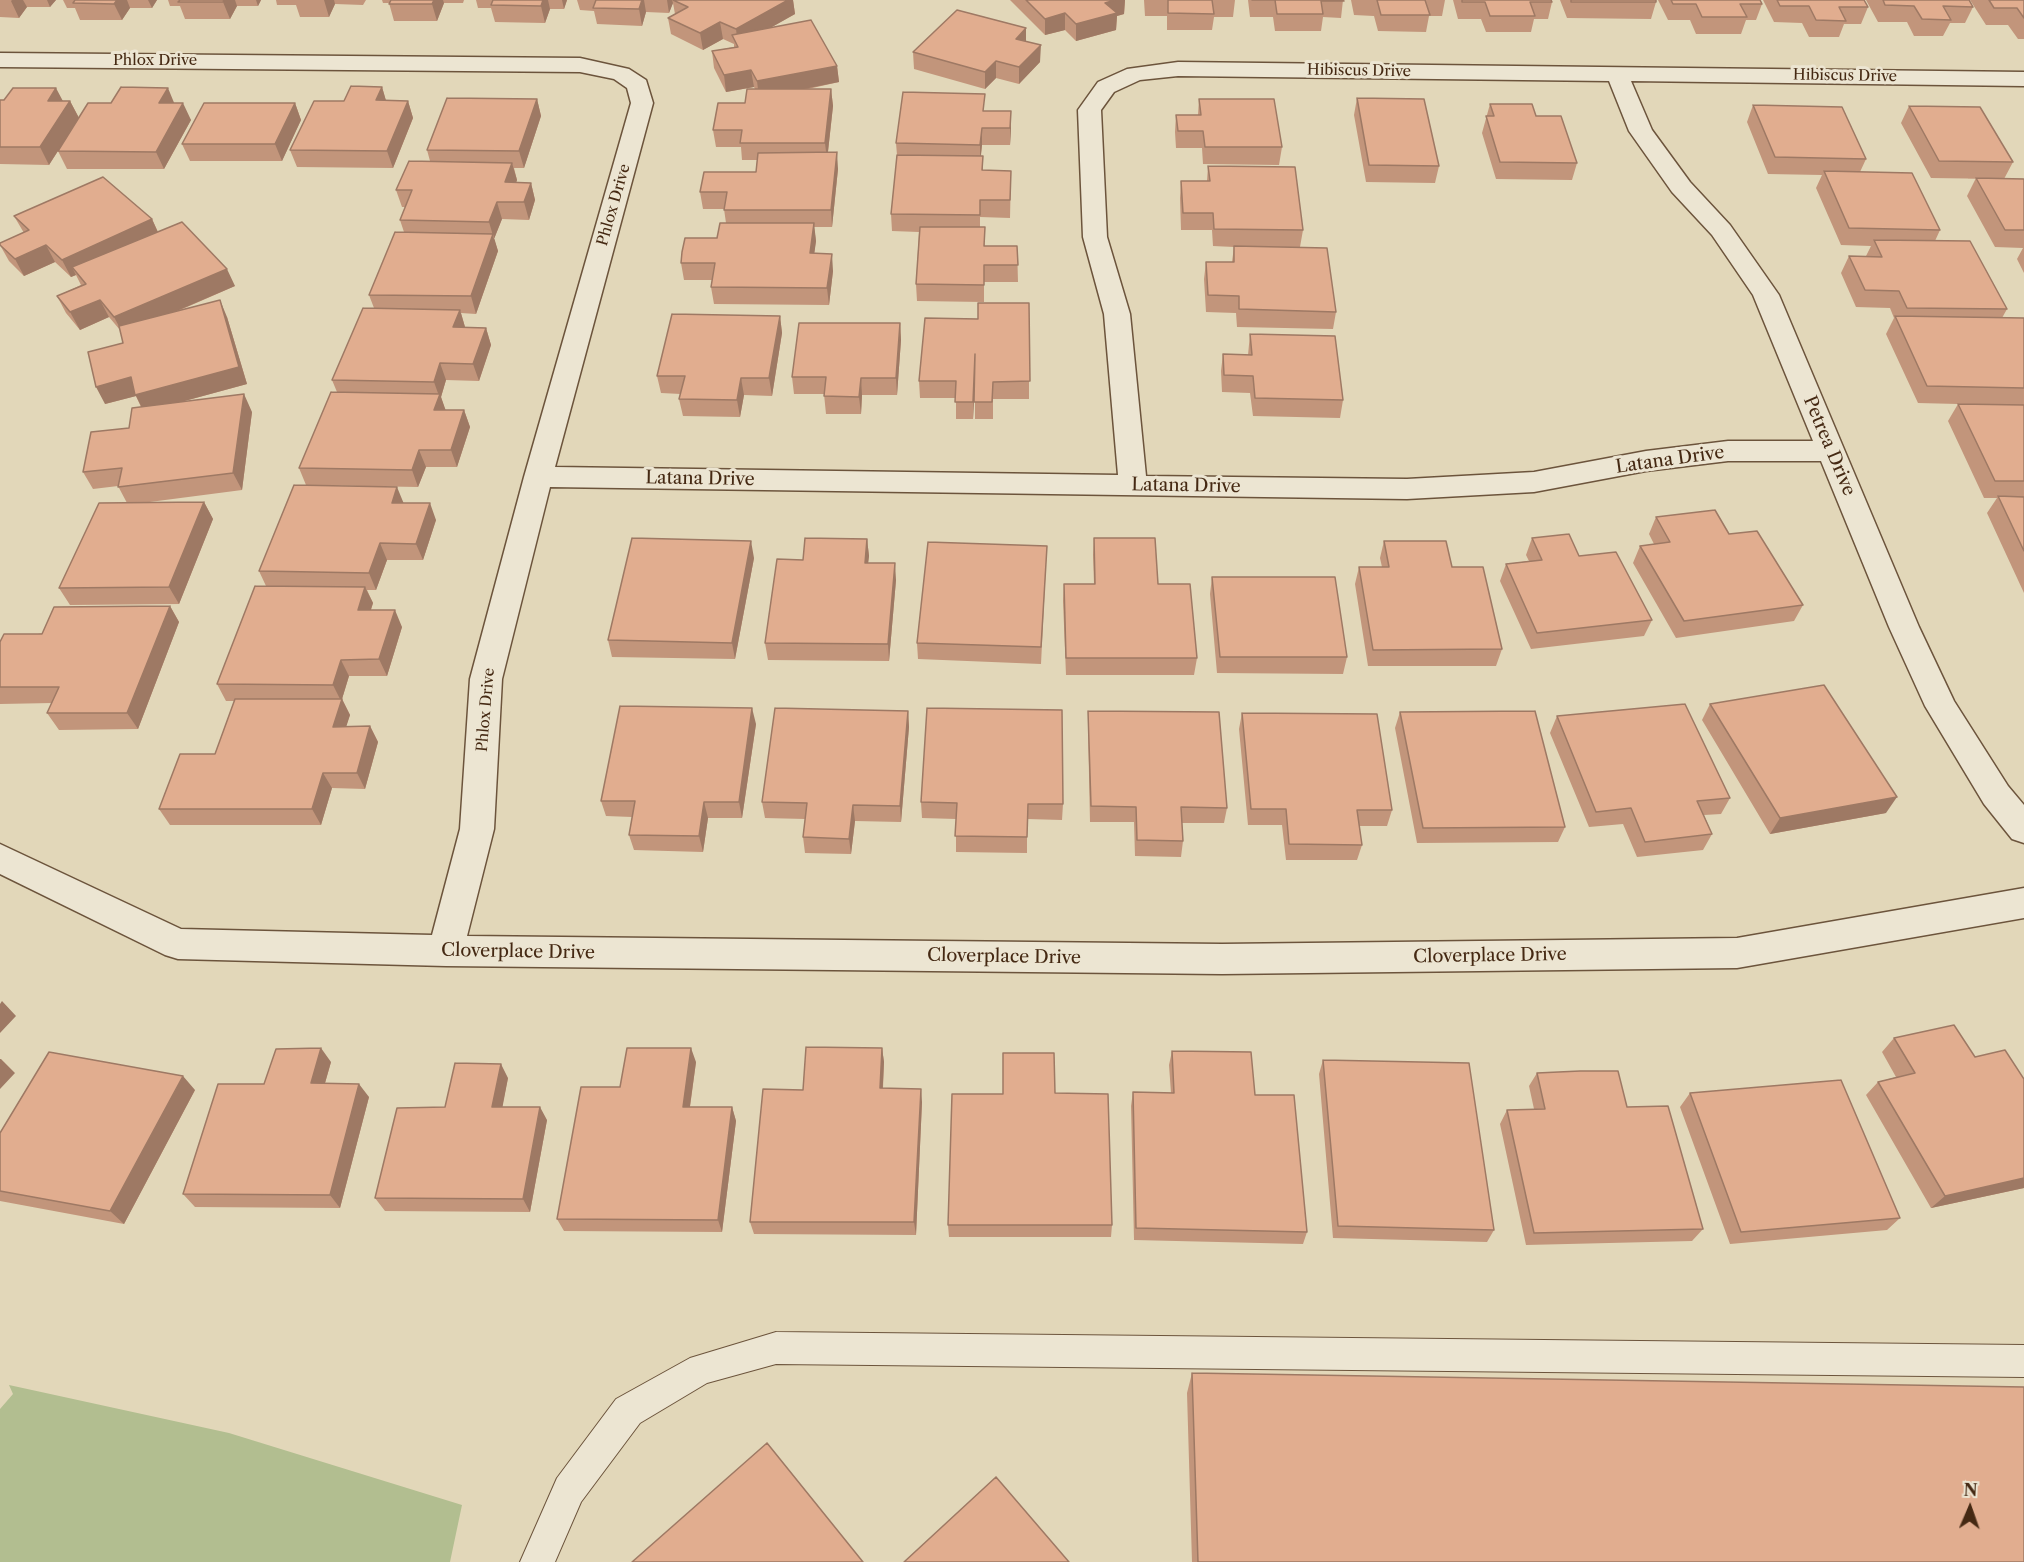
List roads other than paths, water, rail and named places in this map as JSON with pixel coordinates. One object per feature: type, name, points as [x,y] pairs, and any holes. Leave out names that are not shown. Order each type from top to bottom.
[{"type":"street","name":"Phlox Drive","points":[[0,60],[580,65],[621,74],[639,85],[642,103],[538,477],[486,679],[477,829],[446,951]]},
{"type":"street","name":"Hibiscus Drive","points":[[1133,485],[1117,314],[1095,237],[1089,110],[1106,87],[1135,74],[1179,69],[2024,79]]},
{"type":"street","name":"Petrea Drive","points":[[1617,74],[1641,131],[1681,187],[1721,230],[1766,295],[1904,627],[1941,706],[1996,795],[2024,829]]},
{"type":"street","name":"Latana Drive","points":[[538,477],[1407,489],[1534,482],[1646,461],[1728,451],[1832,451]]},
{"type":"street","name":"Cloverplace Drive","points":[[0,858],[178,944],[446,951],[1222,959],[1737,953],[2024,903]]},
{"type":"lane","points":[[537,1562],[569,1490],[628,1411],[701,1369],[776,1348],[2024,1361]]}]
